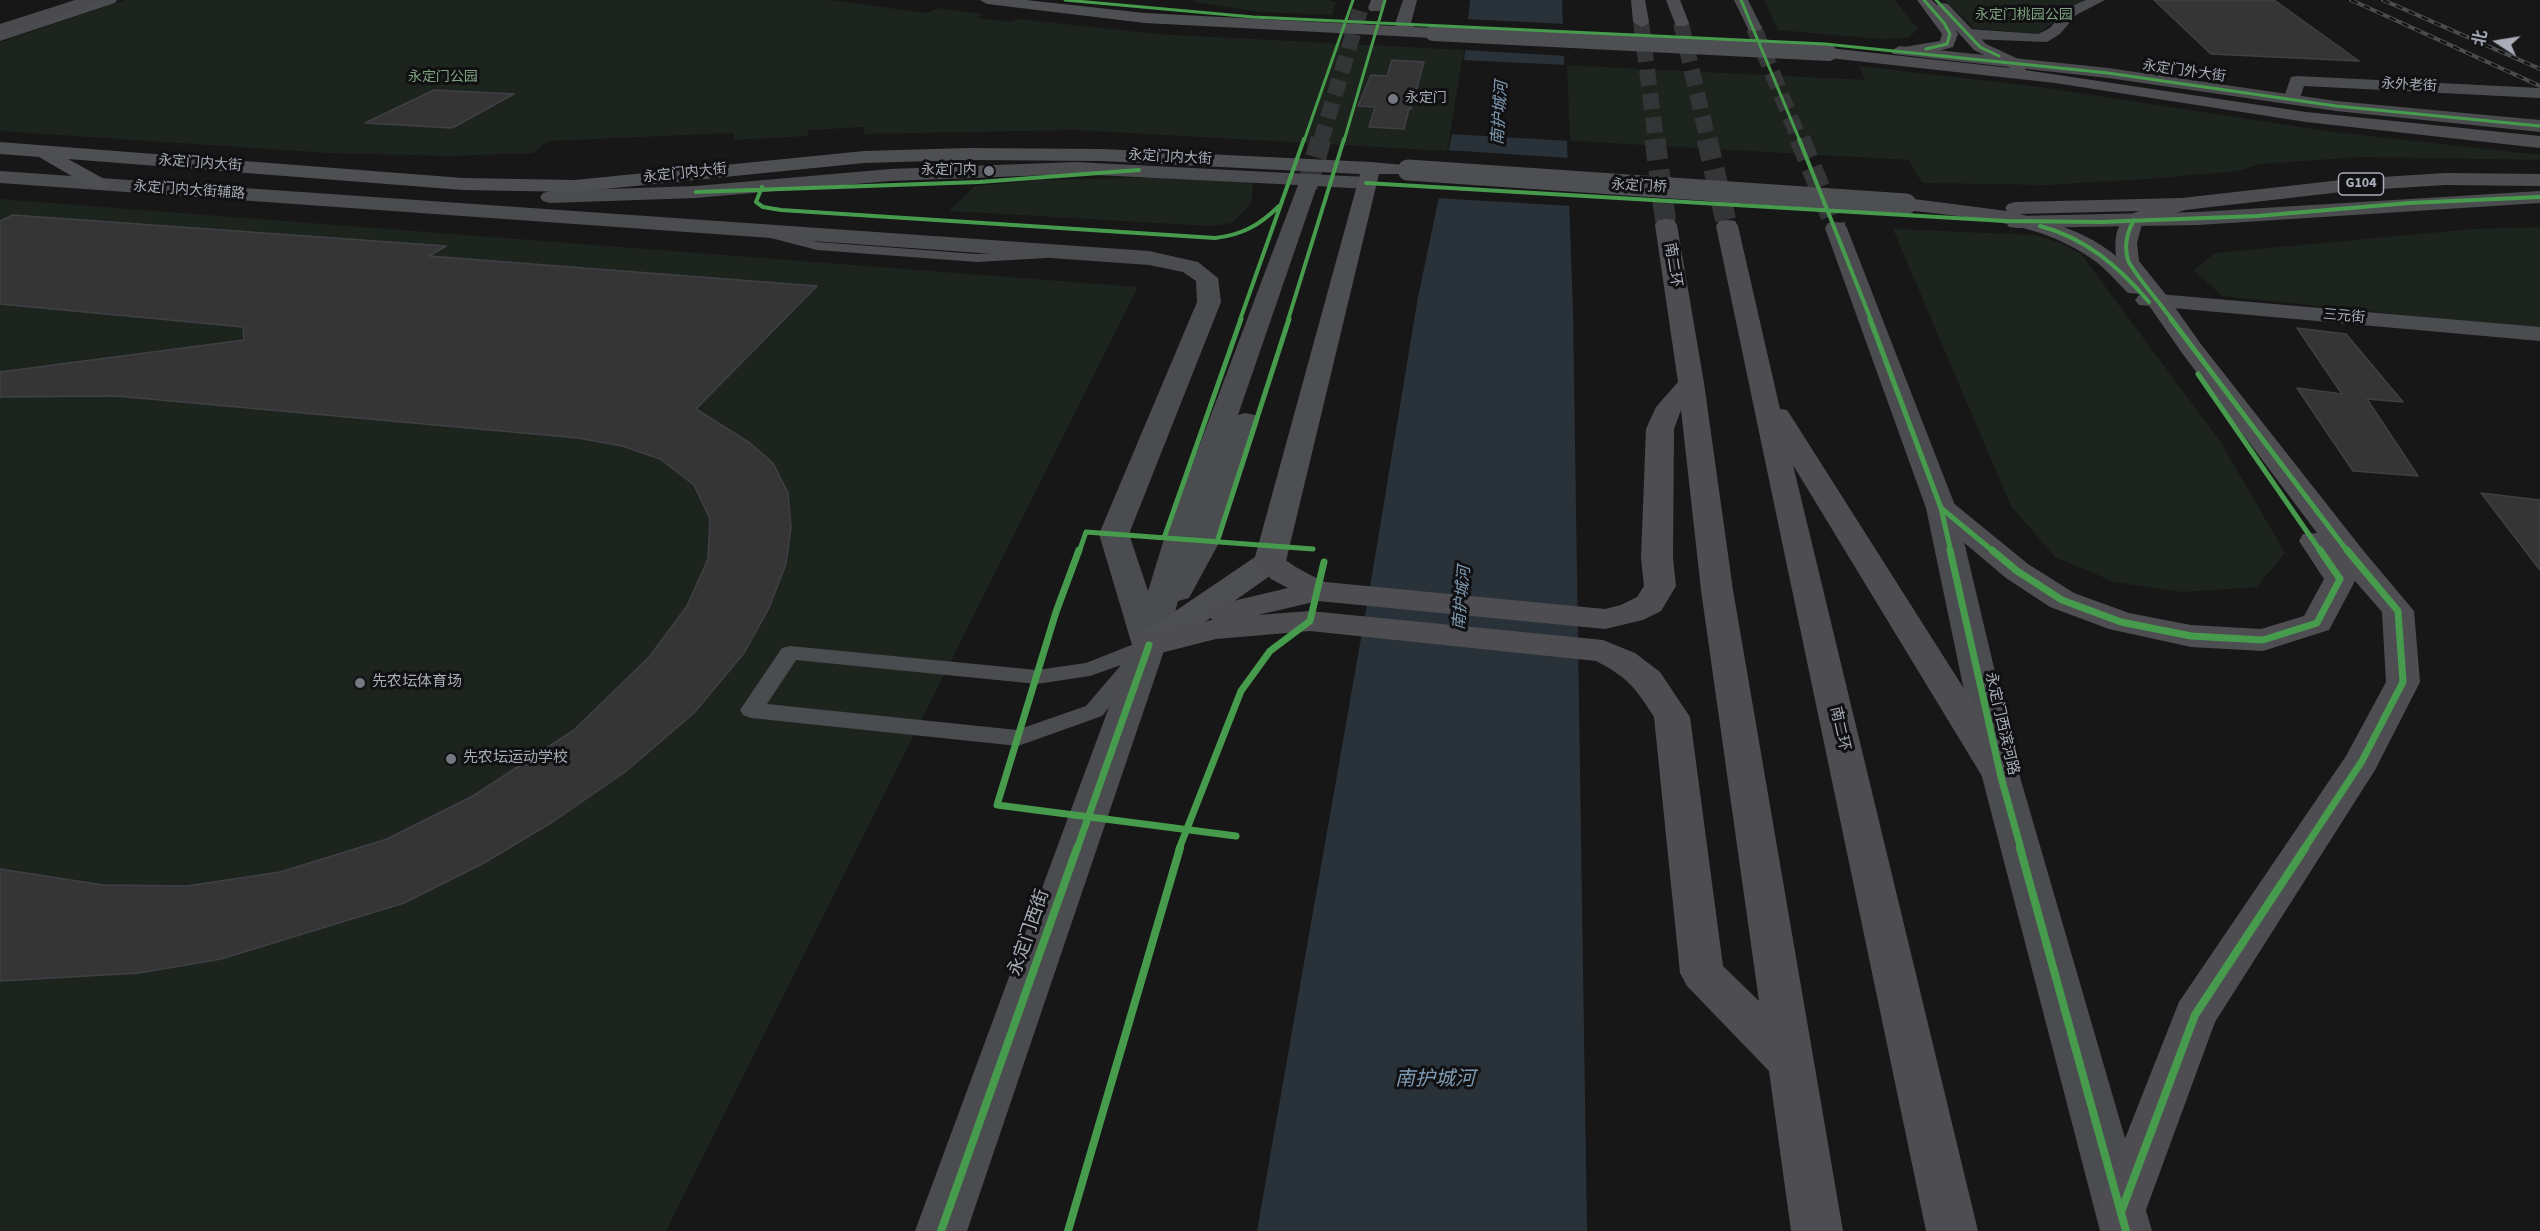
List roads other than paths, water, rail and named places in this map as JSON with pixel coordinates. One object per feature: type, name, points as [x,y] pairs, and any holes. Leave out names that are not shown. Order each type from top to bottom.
[{"type":"highway","points":[[1638,0],[1641,22]]},
{"type":"highway","points":[[1673,0],[1681,23]]},
{"type":"highway","points":[[1829,53],[1924,50],[1947,44],[1950,34],[1944,23],[1924,0]]},
{"type":"highway","points":[[1936,0],[1980,47],[2010,62],[2055,78]]},
{"type":"highway","name":"永定门外大街","points":[[1829,53],[2055,78],[2306,117],[2540,142]]},
{"type":"highway","name":"G104","points":[[1906,204],[2010,208],[2182,204],[2350,185],[2445,179],[2540,180]]},
{"type":"highway","points":[[1906,204],[2049,228],[2104,256],[2153,300],[2351,556],[2398,611],[2403,682],[2362,760],[2195,1015],[2123,1221]]},
{"type":"highway","points":[[1941,508],[2017,572],[2062,600],[2121,622],[2191,636],[2263,640],[2317,623],[2340,579],[2128,262],[2126,243],[2128,230],[2134,220],[2182,204]]},
{"type":"highway","name":"南二环","points":[[1666,225],[1691,383],[1717,590],[1817,1231]]},
{"type":"highway","name":"南二环","points":[[1728,226],[1763,394],[1952,1231]]},
{"type":"highway","points":[[1149,645],[1314,606],[1604,635],[1631,613],[1649,604],[1660,586],[1657,558],[1660,429],[1669,407],[1691,383]]},
{"type":"highway","points":[[1763,394],[2001,777]]},
{"type":"highway","points":[[1270,561],[1314,606]]},
{"type":"highway","points":[[1604,635],[1623,661],[1648,680],[1672,717],[1702,973],[1791,1063]]},
{"type":"main road","points":[[0,24],[75,0]]},
{"type":"main road","points":[[0,29],[90,0]]},
{"type":"main road","points":[[987,0],[1145,18],[1829,53]]},
{"type":"main road","name":"永定门内大街","points":[[0,148],[463,184],[575,186],[864,156],[969,154],[1102,154],[1368,175]]},
{"type":"main road","points":[[38,151],[101,185]]},
{"type":"main road","points":[[620,195],[969,154]]},
{"type":"main road","name":"永定门桥","points":[[1368,175],[1408,170],[1906,204]]},
{"type":"main road","points":[[1149,645],[1270,561],[1368,175]]},
{"type":"street","points":[[0,16],[52,0]]},
{"type":"street","points":[[0,36],[110,0]]},
{"type":"street","points":[[1410,0],[1404,24],[1410,32]]},
{"type":"street","points":[[1741,0],[1754,28]]},
{"type":"street","points":[[1970,34],[2041,39],[2055,32],[2071,12],[2098,0]]},
{"type":"street","name":"永定门外大街","points":[[1899,51],[2108,73],[2421,116],[2540,126]]},
{"type":"street","name":"永外老街","points":[[2292,100],[2297,81],[2540,93]]},
{"type":"street","points":[[378,203],[696,192],[890,175],[1076,168],[1368,175]]},
{"type":"street","name":"永定门内大街辅路","points":[[0,177],[378,203]]},
{"type":"street","name":"永定门西街","points":[[941,1231],[1149,645],[1204,541],[1316,188]]},
{"type":"street","points":[[2017,222],[2257,216],[2475,199],[2540,197]]},
{"type":"street","points":[[378,203],[1170,261],[1190,267],[1207,278],[1209,302],[1114,534],[1149,645]]},
{"type":"street","name":"永定门西滨河路","points":[[1836,228],[1941,508],[2001,777],[2123,1221]]},
{"type":"street","name":"三元街","points":[[2153,300],[2540,334]]},
{"type":"lane","points":[[1149,645],[1094,711],[1018,738],[751,710],[790,653],[1036,677],[1090,669],[1149,645]]},
{"type":"water","name":"南护城河","points":[[1470,0],[1562,0],[1573,312],[1587,1231],[1257,1231],[1370,587],[1418,297],[1461,92]]},
{"type":"tunnel","points":[[1321,141],[1361,7]]},
{"type":"tunnel","points":[[1641,22],[1656,141]]},
{"type":"tunnel","points":[[1681,23],[1708,141]]},
{"type":"tunnel","points":[[1754,28],[1800,141]]},
{"type":"tunnel","points":[[1307,187],[1321,139]]},
{"type":"tunnel","points":[[1655,139],[1666,225]]},
{"type":"tunnel","points":[[1707,139],[1727,226]]},
{"type":"tunnel","points":[[1800,139],[1836,228]]},
{"type":"railway","points":[[2351,0],[2540,86]]},
{"type":"railway","points":[[2383,0],[2540,69]]},
{"type":"place","name":"永定门","points":[[1393,99]]},
{"type":"place","name":"永定门内","points":[[989,171]]},
{"type":"place","name":"先农坛体育场","points":[[360,683]]},
{"type":"place","name":"先农坛运动学校","points":[[451,759]]},
{"type":"park label","name":"永定门桃园公园","points":[[2024,16]]},
{"type":"park label","name":"永定门公园","points":[[443,78]]}]
